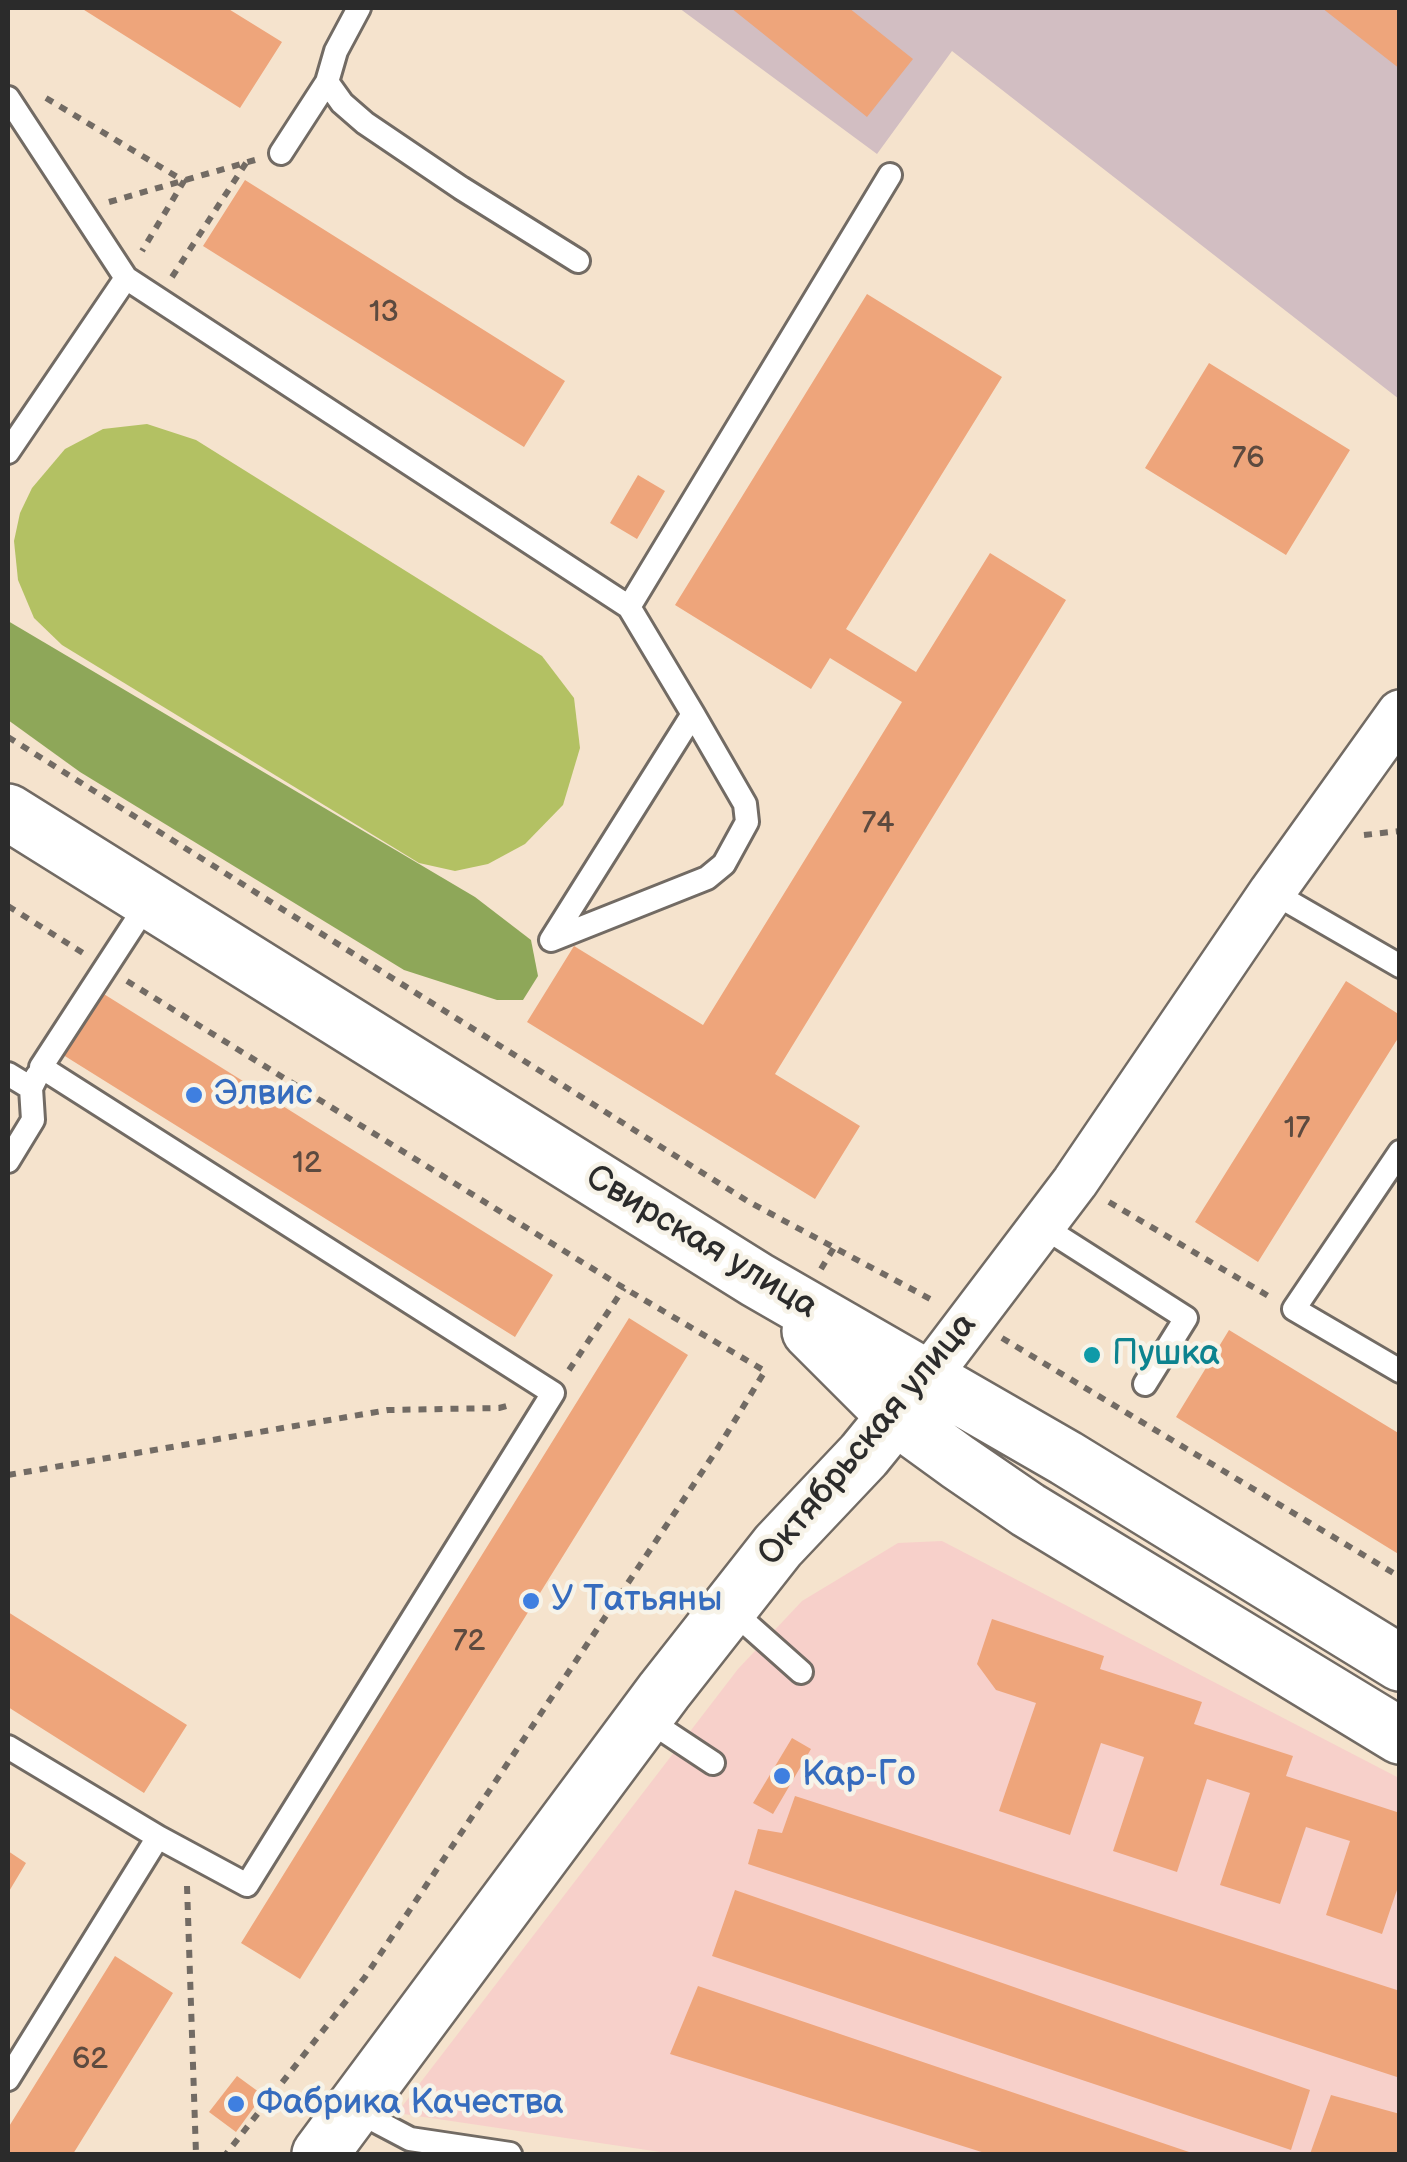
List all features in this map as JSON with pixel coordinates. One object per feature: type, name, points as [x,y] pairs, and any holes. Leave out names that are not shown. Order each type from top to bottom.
[{"type":"main road","name":"Свирская улица","points":[[8,812],[757,1280],[912,1397],[1400,1663]]},
{"type":"main road","points":[[912,1397],[1028,1510],[1400,1736]]},
{"type":"main road","name":"Октябрьская улица","points":[[320,2154],[729,1608],[778,1546],[912,1397]]},
{"type":"street","name":"Октябрьская улица","points":[[912,1397],[1075,1182],[1272,892],[1400,713]]},
{"type":"lane","points":[[280,153],[327,82],[336,51],[359,8]]},
{"type":"lane","points":[[327,82],[342,103],[365,123],[578,261]]},
{"type":"lane","points":[[8,98],[126,278],[630,606],[693,714],[745,804],[747,822],[724,864],[707,878],[551,940],[693,714]]},
{"type":"lane","points":[[630,606],[890,175]]},
{"type":"lane","points":[[8,452],[126,278]]},
{"type":"lane","points":[[1272,892],[1400,966]]},
{"type":"lane","points":[[8,1161],[33,1120],[36,1078],[149,900]]},
{"type":"lane","points":[[8,1074],[36,1078],[553,1393],[247,1885],[186,1855],[8,1747]]},
{"type":"lane","points":[[1400,1152],[1294,1309],[1400,1371]]},
{"type":"lane","points":[[1042,1226],[1186,1318],[1145,1384]]},
{"type":"lane","points":[[729,1608],[801,1672]]},
{"type":"lane","points":[[644,1718],[713,1763]]},
{"type":"lane","points":[[8,2080],[158,1837]]},
{"type":"lane","points":[[354,2109],[410,2139],[510,2154]]},
{"type":"path","points":[[40,94],[184,181]]},
{"type":"path","points":[[81,210],[280,153]]},
{"type":"path","points":[[157,299],[246,163]]},
{"type":"path","points":[[126,278],[184,181]]},
{"type":"path","points":[[8,737],[749,1202],[1049,1365],[1400,1577]]},
{"type":"path","points":[[8,906],[624,1288],[765,1371],[708,1463],[365,1977],[226,2154]]},
{"type":"path","points":[[1075,1182],[1294,1309]]},
{"type":"path","points":[[8,1475],[388,1410],[499,1408],[553,1393],[624,1288]]},
{"type":"path","points":[[186,1855],[196,2154]]},
{"type":"shaded area","points":[[679,8],[1399,8],[1399,399],[952,51],[877,154]]},
{"type":"shaded area","points":[[942,1541],[1399,1778],[1399,2154],[674,2154],[397,2113],[738,1669],[802,1601],[898,1543]]},
{"type":"green space","points":[[147,424],[196,440],[542,656],[574,698],[580,748],[563,805],[525,844],[488,864],[455,871],[419,863],[62,645],[34,618],[18,580],[14,541],[20,513],[32,488],[65,449],[103,429]]},
{"type":"green space","points":[[8,621],[475,897],[531,940],[538,976],[523,1000],[497,1000],[404,970],[80,772],[8,720]]},
{"type":"building","points":[[81,8],[227,8],[282,42],[240,108]]},
{"type":"building","points":[[731,8],[849,8],[913,59],[867,117]]},
{"type":"building","points":[[1322,8],[1400,8],[1400,69]]},
{"type":"building","points":[[245,180],[565,381],[524,447],[203,246]]},
{"type":"building","points":[[867,294],[1002,377],[846,629],[916,672],[990,553],[1066,600],[775,1074],[860,1126],[815,1199],[527,1022],[574,946],[703,1025],[902,702],[830,658],[811,689],[675,605]]},
{"type":"building","points":[[1209,363],[1350,450],[1286,555],[1145,468]]},
{"type":"building","points":[[638,475],[665,491],[637,539],[610,523]]},
{"type":"building","points":[[1346,981],[1400,1015],[1400,1035],[1258,1262],[1195,1222]]},
{"type":"building","points":[[99,991],[553,1275],[515,1337],[60,1053]]},
{"type":"building","points":[[629,1318],[688,1355],[300,1979],[241,1943]]},
{"type":"building","points":[[1229,1330],[1400,1434],[1400,1555],[1176,1417]]},
{"type":"building","points":[[8,1612],[187,1725],[144,1793],[8,1707]]},
{"type":"building","points":[[992,1619],[1104,1656],[1100,1669],[1202,1702],[1194,1724],[1293,1756],[1286,1776],[1400,1813],[1400,1881],[1382,1934],[1326,1915],[1350,1841],[1306,1827],[1280,1904],[1220,1885],[1250,1793],[1207,1779],[1177,1872],[1113,1851],[1144,1757],[1101,1743],[1070,1835],[999,1811],[1036,1703],[996,1690],[977,1664]]},
{"type":"building","name":"Кар-Го","points":[[792,1738],[811,1749],[773,1814],[753,1803]]},
{"type":"building","points":[[795,1796],[1400,1991],[1400,2078],[748,1864],[758,1829],[782,1833]]},
{"type":"building","points":[[8,1851],[26,1863],[8,1893]]},
{"type":"building","points":[[735,1890],[1310,2090],[1291,2150],[712,1956]]},
{"type":"building","points":[[115,1956],[173,1993],[73,2154],[8,2154],[8,2128]]},
{"type":"building","points":[[698,1986],[1195,2154],[988,2154],[670,2054]]},
{"type":"building","name":"Фабрика Качества","points":[[237,2076],[263,2095],[236,2132],[209,2112]]},
{"type":"building","points":[[1331,2095],[1400,2114],[1400,2154],[1310,2154]]},
{"type":"place","name":"Элвис","points":[[194,1095]]},
{"type":"place","name":"Пушка","points":[[1092,1355]]},
{"type":"place","name":"У Татьяны","points":[[531,1601]]},
{"type":"place","name":"Кар-Го","points":[[782,1776]]},
{"type":"place","name":"Фабрика Качества","points":[[236,2104]]}]
